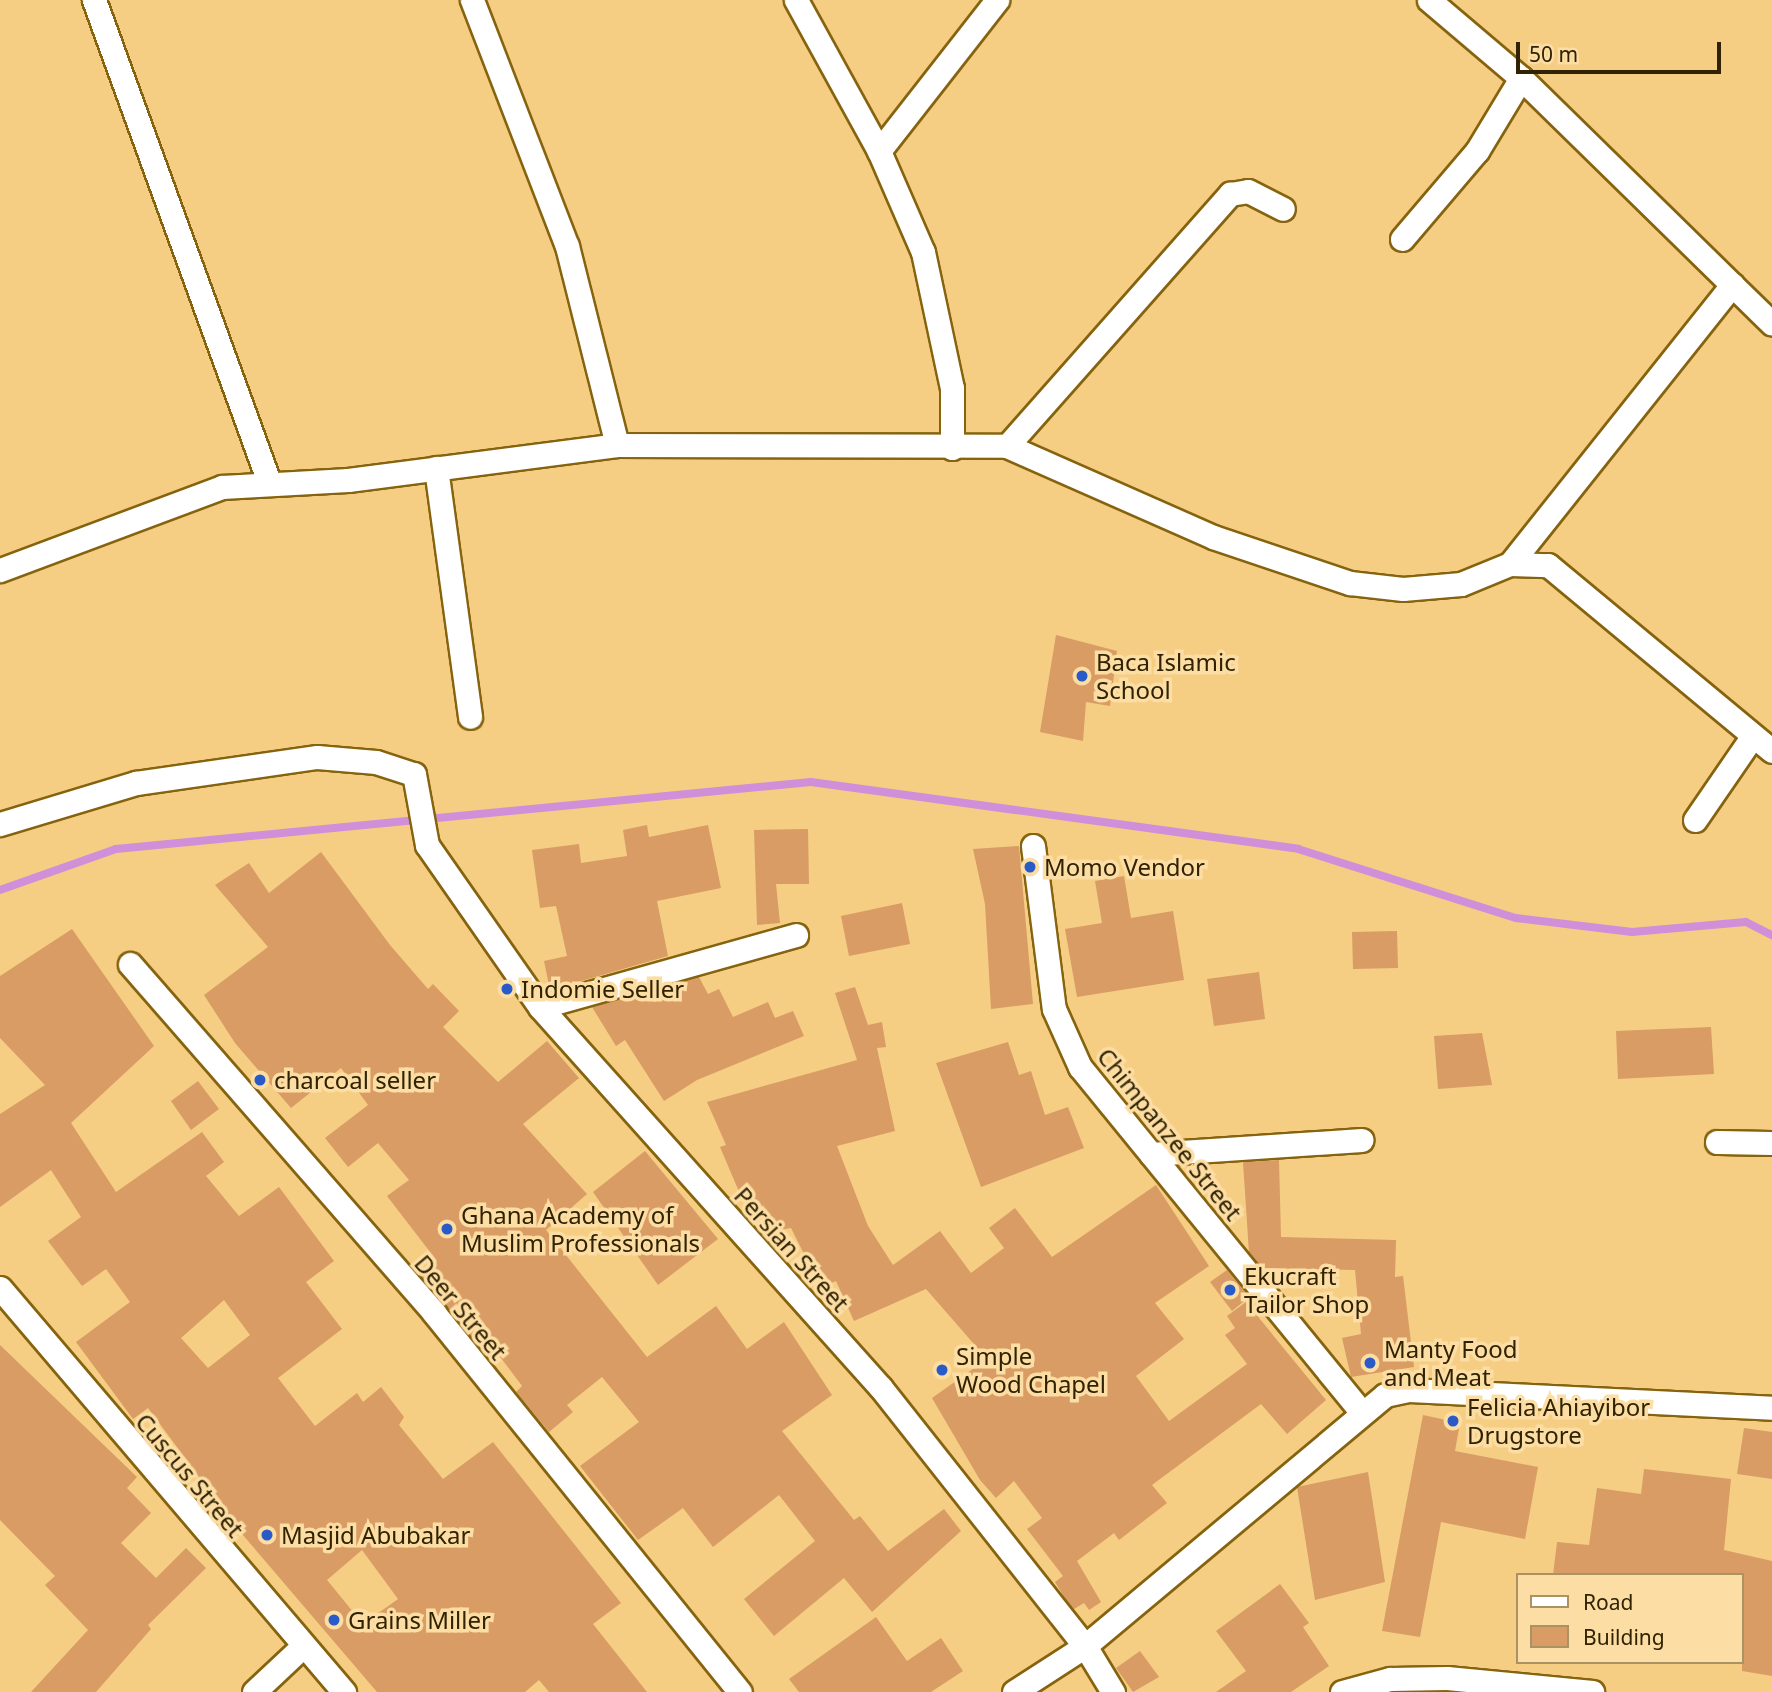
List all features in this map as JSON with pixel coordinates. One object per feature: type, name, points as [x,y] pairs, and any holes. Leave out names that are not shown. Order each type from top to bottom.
[{"type":"street","points":[[94,0],[269,482]]},
{"type":"street","points":[[472,0],[567,246],[617,445]]},
{"type":"street","points":[[796,0],[879,151],[923,252],[939,317],[951,387],[952,448]]},
{"type":"street","points":[[879,151],[997,0]]},
{"type":"street","points":[[1429,0],[1521,78],[1772,324]]},
{"type":"street","points":[[1402,239],[1477,151],[1521,78]]},
{"type":"street","points":[[1007,446],[1230,194],[1248,191],[1283,209]]},
{"type":"street","points":[[1510,564],[1732,285]]},
{"type":"street","points":[[0,570],[210,490],[269,482],[436,468],[617,445],[952,448],[1007,446],[1213,537],[1350,583],[1403,589],[1461,584],[1510,564],[1548,565],[1772,751]]},
{"type":"street","points":[[436,468],[470,717]]},
{"type":"street","points":[[1695,820],[1752,737]]},
{"type":"street","name":"Persian Street","points":[[0,824],[136,782],[317,757],[397,766],[414,775],[419,788],[426,840],[540,1007],[881,1388],[1085,1646],[1113,1692]]},
{"type":"street","name":"Chimpanzee Street","points":[[1033,846],[1054,1009],[1080,1066],[1362,1412]]},
{"type":"street","points":[[540,1007],[796,935]]},
{"type":"street","name":"Deer Street","points":[[130,964],[434,1313],[740,1692]]},
{"type":"street","points":[[1151,1154],[1362,1140]]},
{"type":"street","points":[[1717,1142],[1772,1143]]},
{"type":"street","name":"Cuscus Street","points":[[0,1288],[344,1692]]},
{"type":"street","points":[[1014,1692],[1085,1646],[1362,1412],[1409,1390],[1772,1408]]},
{"type":"street","points":[[254,1692],[303,1646]]},
{"type":"street","points":[[1342,1692],[1390,1679],[1447,1678],[1592,1692]]},
{"type":"building","name":"Baca Islamic School","points":[[1056,635],[1117,651],[1110,706],[1086,702],[1083,741],[1040,732]]},
{"type":"building","points":[[647,825],[649,837],[708,825],[721,888],[657,901],[668,956],[550,990],[544,961],[567,956],[556,906],[540,908],[532,850],[579,844],[581,863],[627,856],[623,830]]},
{"type":"building","points":[[808,829],[809,884],[776,884],[780,923],[757,925],[754,830]]},
{"type":"building","points":[[1019,846],[1033,1004],[991,1009],[985,904],[973,849]]},
{"type":"building","points":[[321,852],[390,945],[428,989],[433,984],[459,1011],[443,1027],[498,1082],[547,1041],[579,1078],[523,1124],[587,1194],[546,1230],[647,1357],[716,1306],[747,1349],[784,1322],[832,1395],[782,1431],[854,1520],[860,1516],[888,1551],[944,1509],[961,1531],[872,1612],[844,1578],[774,1636],[744,1599],[815,1541],[779,1495],[713,1547],[683,1508],[638,1540],[580,1466],[639,1422],[602,1377],[567,1405],[573,1412],[549,1432],[516,1392],[522,1386],[492,1346],[484,1352],[420,1275],[437,1261],[387,1196],[409,1180],[378,1143],[348,1167],[325,1138],[368,1105],[341,1068],[291,1108],[235,1043],[204,995],[268,947],[215,885],[249,863],[269,893]]},
{"type":"building","points":[[1124,876],[1131,918],[1173,911],[1184,980],[1077,997],[1065,929],[1102,923],[1095,881]]},
{"type":"building","points":[[902,903],[910,944],[849,956],[841,916]]},
{"type":"building","points":[[72,929],[154,1046],[71,1123],[116,1192],[202,1132],[224,1162],[206,1176],[239,1216],[279,1187],[334,1261],[306,1282],[342,1329],[278,1378],[315,1426],[357,1393],[363,1402],[381,1387],[404,1417],[399,1425],[443,1479],[493,1442],[621,1603],[593,1624],[647,1692],[549,1692],[539,1680],[525,1692],[377,1692],[231,1521],[226,1526],[199,1496],[208,1489],[148,1408],[133,1419],[76,1342],[130,1302],[106,1269],[82,1286],[48,1241],[81,1217],[51,1170],[0,1207],[0,1114],[45,1085],[0,1038],[0,976]],"holes":[[[224,1300],[250,1335],[208,1368],[181,1338]],[[362,1550],[398,1599],[363,1624],[327,1580]]]},
{"type":"building","points":[[1397,931],[1398,968],[1353,969],[1352,932]]},
{"type":"building","points":[[1259,972],[1265,1019],[1214,1026],[1207,979]]},
{"type":"building","points":[[699,977],[708,994],[719,989],[733,1017],[768,1002],[775,1018],[793,1011],[804,1036],[697,1080],[664,1101],[625,1040],[616,1046],[592,1007]]},
{"type":"building","points":[[855,987],[868,1025],[882,1022],[886,1047],[877,1048],[895,1131],[837,1146],[868,1226],[893,1265],[940,1231],[971,1273],[1004,1248],[989,1228],[1015,1208],[1052,1257],[1156,1185],[1209,1266],[1155,1303],[1184,1339],[1136,1376],[1169,1421],[1247,1364],[1225,1335],[1235,1328],[1227,1316],[1246,1302],[1326,1400],[1287,1434],[1261,1404],[1152,1485],[1167,1503],[1119,1540],[1114,1533],[1077,1561],[1101,1602],[1089,1610],[1084,1603],[1074,1609],[1066,1600],[1055,1582],[1063,1576],[1027,1529],[1042,1518],[1014,1481],[996,1498],[980,1480],[932,1398],[987,1359],[926,1289],[854,1321],[836,1281],[821,1288],[791,1228],[761,1233],[747,1191],[740,1194],[720,1147],[726,1145],[707,1102],[857,1060],[835,993]]},
{"type":"building","points":[[1711,1027],[1714,1074],[1618,1079],[1616,1031]]},
{"type":"building","points":[[1482,1033],[1492,1085],[1438,1089],[1434,1036]]},
{"type":"building","points":[[1008,1042],[1019,1075],[1031,1071],[1045,1115],[1068,1107],[1084,1148],[981,1187],[936,1063]]},
{"type":"building","points":[[198,1081],[219,1109],[191,1130],[171,1101]]},
{"type":"building","points":[[645,1151],[718,1239],[658,1285],[593,1192]]},
{"type":"building","points":[[1279,1160],[1281,1237],[1396,1240],[1395,1277],[1403,1276],[1414,1367],[1351,1377],[1342,1338],[1361,1334],[1355,1270],[1262,1268],[1249,1253],[1243,1162]]},
{"type":"building","name":"Ekucraft Tailor Shop","points":[[1227,1270],[1249,1297],[1232,1311],[1210,1282]]},
{"type":"building","points":[[0,1345],[137,1477],[127,1488],[151,1513],[121,1543],[156,1578],[186,1548],[206,1568],[148,1625],[151,1629],[96,1692],[31,1692],[88,1630],[45,1585],[55,1576],[0,1520]]},
{"type":"building","points":[[1423,1415],[1460,1423],[1455,1451],[1538,1467],[1525,1539],[1441,1522],[1420,1637],[1382,1631]]},
{"type":"building","points":[[1744,1428],[1772,1432],[1772,1479],[1737,1474]]},
{"type":"building","points":[[1644,1469],[1731,1479],[1724,1550],[1772,1561],[1772,1676],[1742,1671],[1744,1573],[1553,1573],[1557,1542],[1589,1545],[1597,1488],[1641,1494]]},
{"type":"building","points":[[1368,1472],[1385,1582],[1315,1600],[1297,1487]]},
{"type":"building","points":[[1280,1584],[1309,1623],[1303,1627],[1329,1666],[1291,1692],[1216,1692],[1246,1671],[1216,1631]]},
{"type":"building","points":[[876,1617],[907,1661],[941,1638],[963,1671],[931,1692],[799,1692],[789,1679]]},
{"type":"building","points":[[1140,1651],[1159,1677],[1133,1692],[1116,1668]]},
{"type":"waterway","points":[[0,890],[116,849],[811,782],[1298,849],[1516,918],[1632,932],[1746,922],[1772,935]]},
{"type":"place","name":"Baca Islamic School","points":[[1082,676]]},
{"type":"place","name":"Momo Vendor","points":[[1030,867]]},
{"type":"place","name":"Indomie Seller","points":[[507,989]]},
{"type":"place","name":"charcoal seller","points":[[260,1080]]},
{"type":"place","name":"Ghana Academy of Muslim Professionals","points":[[447,1229]]},
{"type":"place","name":"Ekucraft Tailor Shop","points":[[1230,1290]]},
{"type":"place","name":"Manty Food and Meat","points":[[1370,1363]]},
{"type":"place","name":"Simple Wood Chapel","points":[[942,1370]]},
{"type":"place","name":"Felicia Ahiayibor Drugstore","points":[[1453,1421]]},
{"type":"place","name":"Masjid Abubakar","points":[[267,1535]]},
{"type":"place","name":"Grains Miller","points":[[334,1620]]}]
